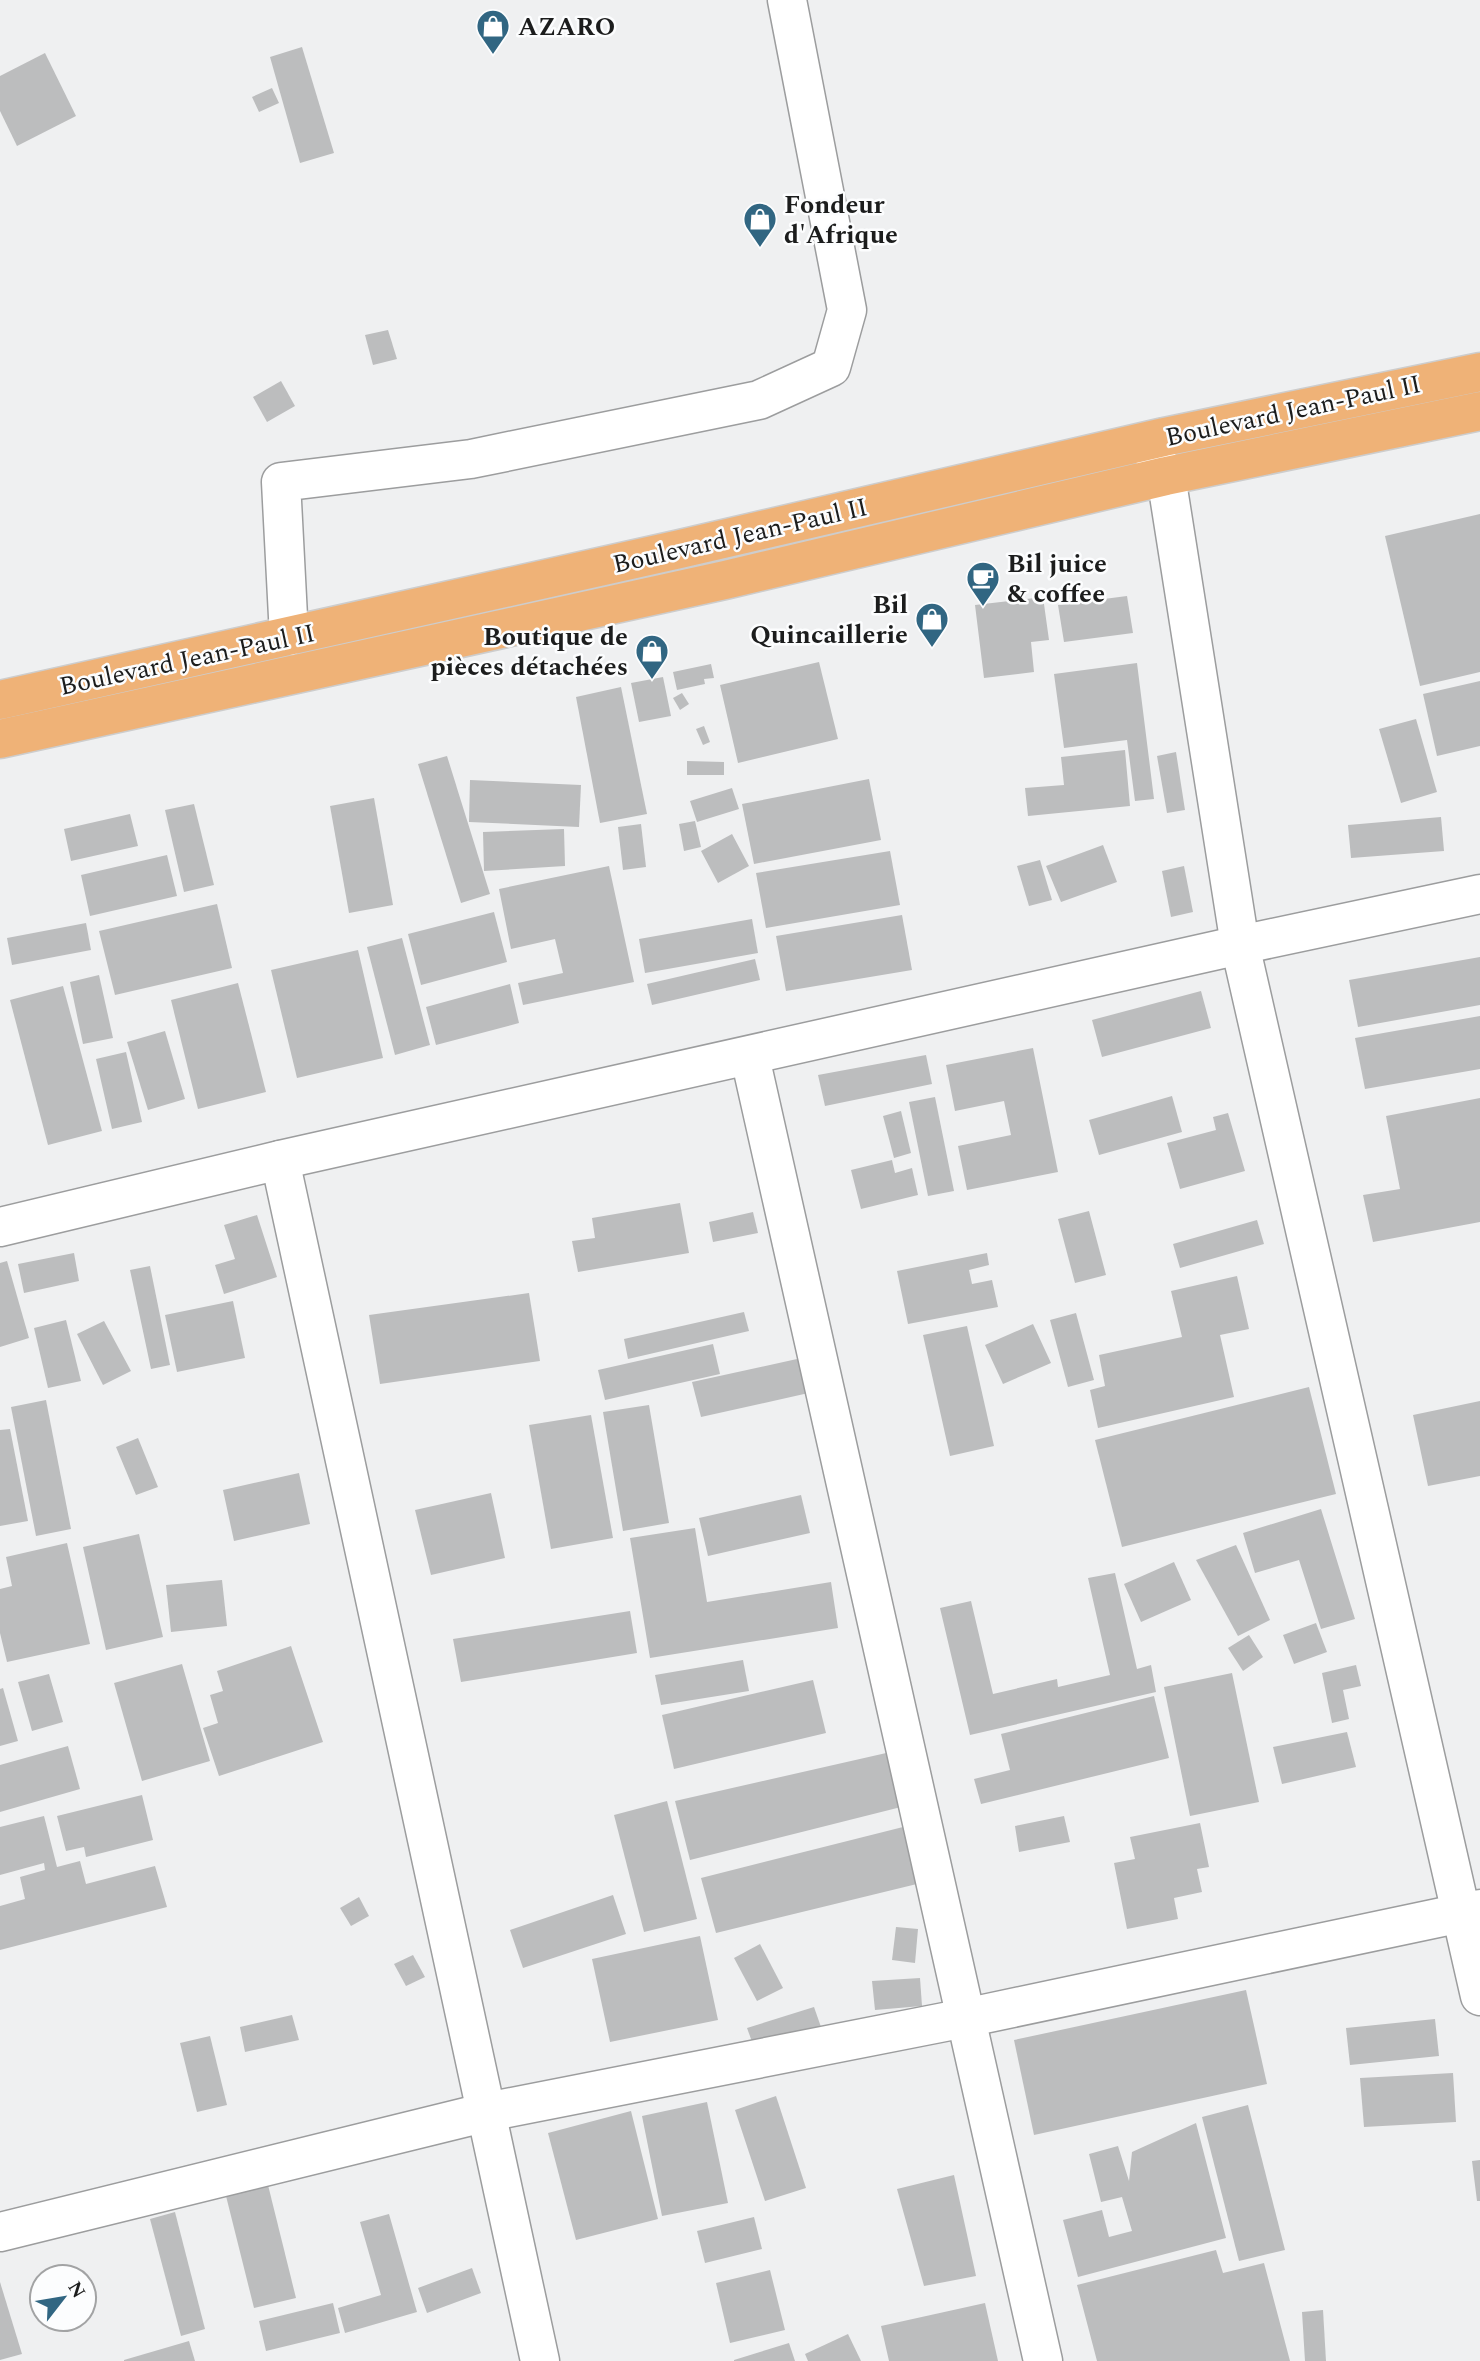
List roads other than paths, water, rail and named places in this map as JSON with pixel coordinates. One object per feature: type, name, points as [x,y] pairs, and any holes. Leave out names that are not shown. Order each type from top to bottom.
[{"type":"main road","name":"Boulevard Jean-Paul II","points":[[0,700],[1146,441],[1480,372]]},
{"type":"main road","name":"Boulevard Jean-Paul II","points":[[0,739],[725,580],[1166,476],[1480,411]]},
{"type":"street","points":[[289,636],[281,482],[471,459],[745,402],[831,367],[847,310],[787,0]]},
{"type":"street","points":[[1146,441],[1166,476],[1240,944],[1470,1911],[1480,1996]]},
{"type":"street","points":[[0,1227],[280,1160],[750,1057],[1240,944],[1480,894]]},
{"type":"street","points":[[750,1057],[1043,2361]]},
{"type":"street","points":[[280,1160],[540,2361]]},
{"type":"street","points":[[0,2232],[487,2112],[965,2018],[1470,1911]]},
{"type":"place","name":"AZARO","points":[[493,56]]},
{"type":"place","name":"Fondeur d'Afrique","points":[[760,249]]},
{"type":"place","name":"Bil juice & coffee","points":[[983,608]]},
{"type":"place","name":"Bil Quincaillerie","points":[[932,649]]},
{"type":"place","name":"Boutique de pièces détachées","points":[[652,681]]}]
